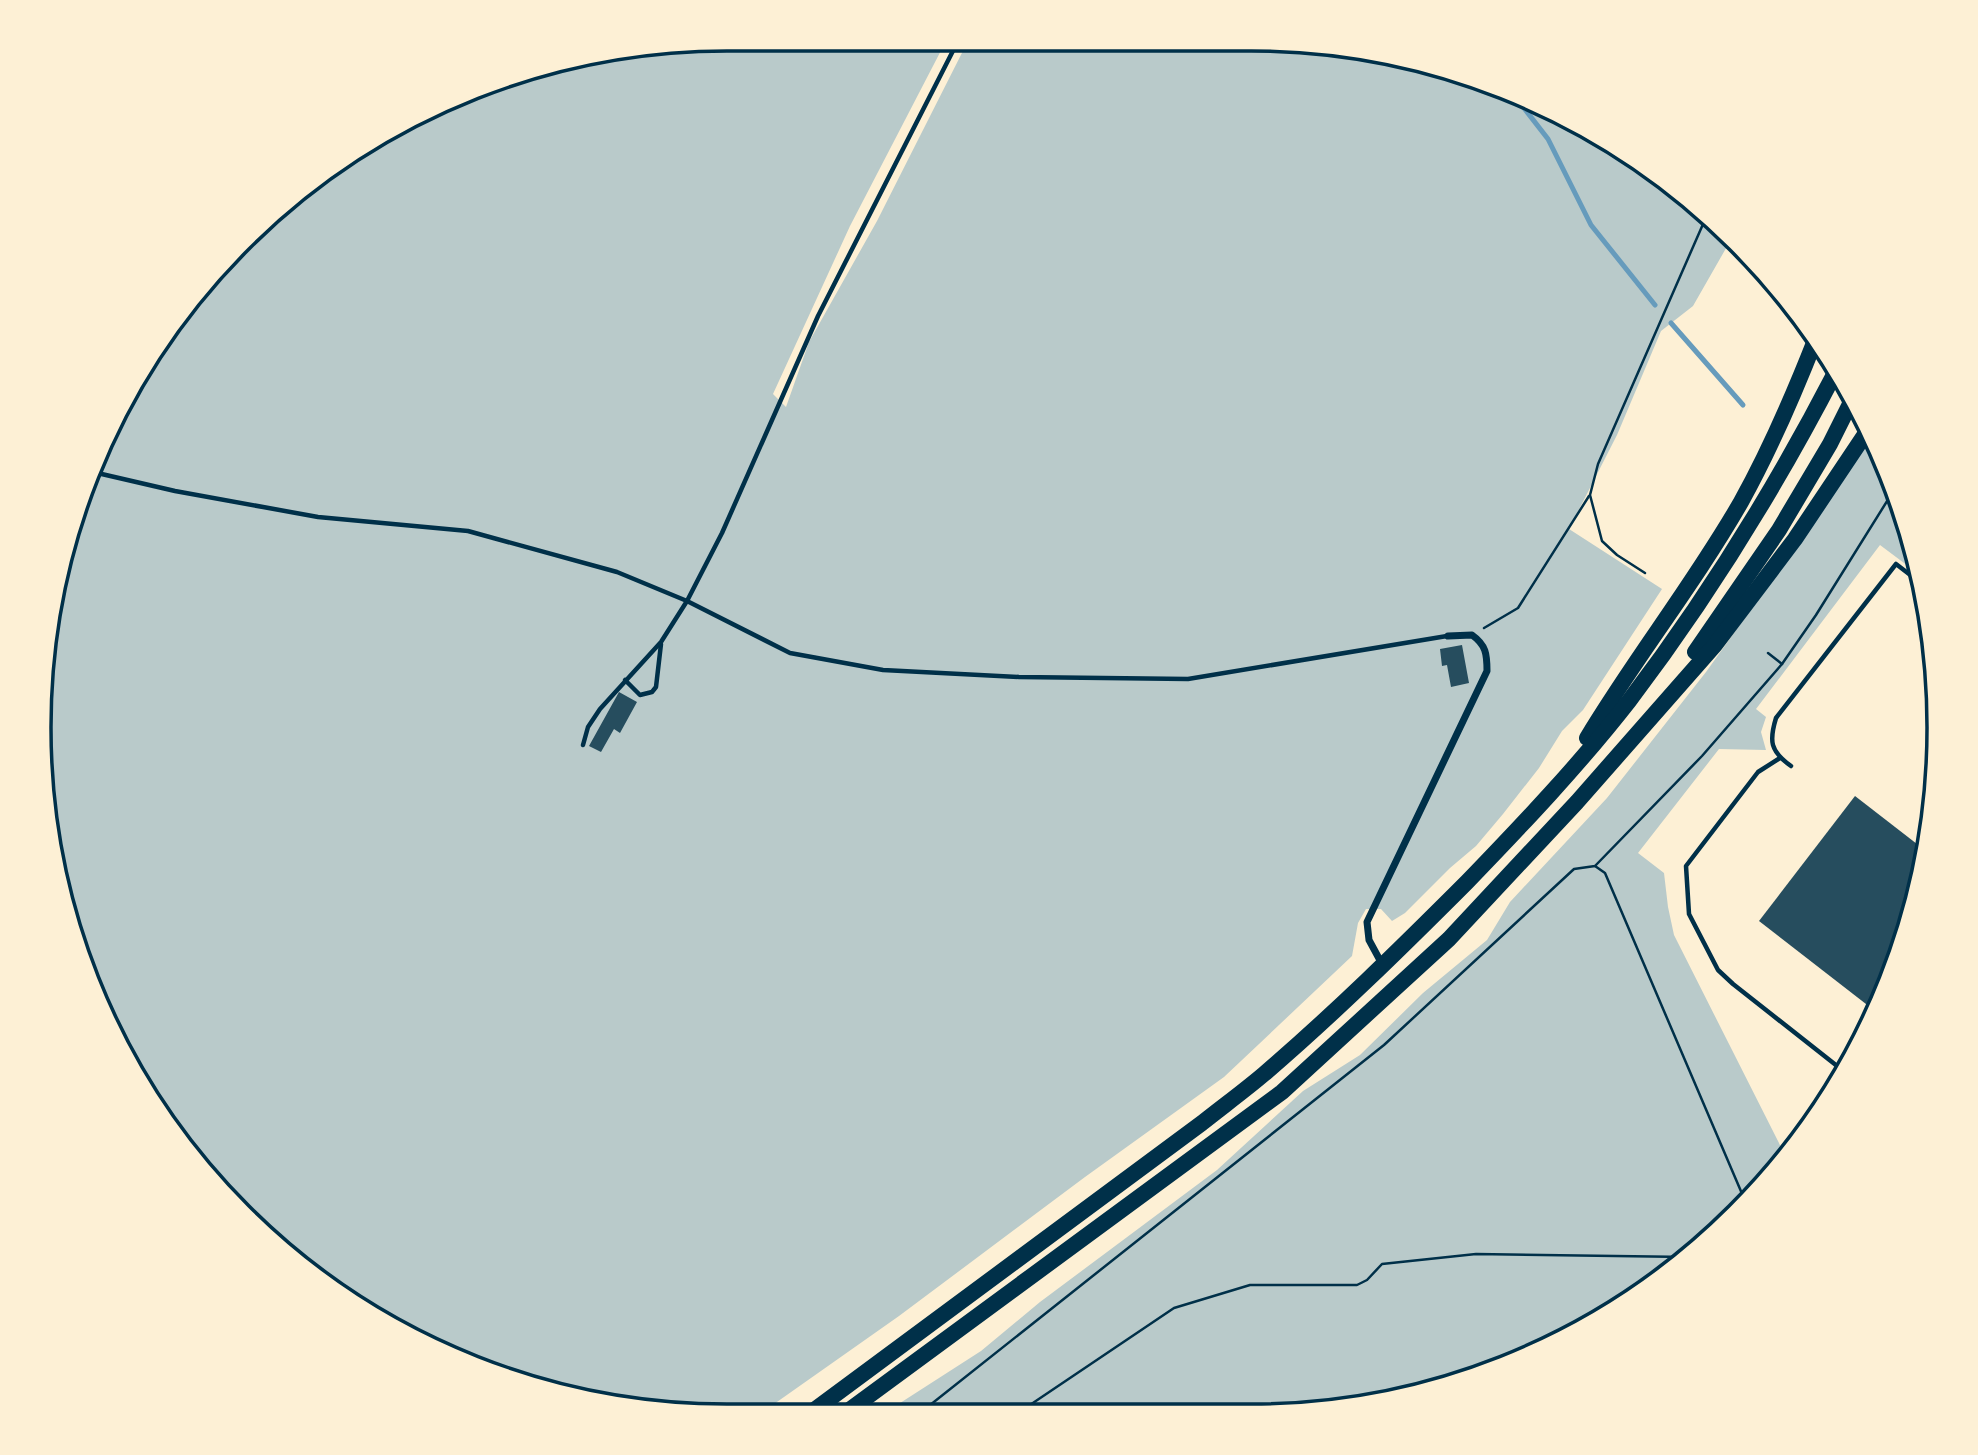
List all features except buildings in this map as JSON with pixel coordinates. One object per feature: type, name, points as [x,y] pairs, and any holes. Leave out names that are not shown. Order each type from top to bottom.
[{"type":"highway","points":[[1561,782],[1607,706],[1692,582],[1741,501],[1789,407],[1811,350]]},
{"type":"highway","points":[[822,1404],[1264,1074],[1383,965],[1520,827],[1628,702],[1706,593],[1783,469],[1831,380]]},
{"type":"highway","points":[[1577,802],[1706,639],[1779,530],[1847,409]]},
{"type":"highway","points":[[858,1404],[1282,1091],[1449,939],[1577,802],[1715,645],[1795,539],[1862,439]]},
{"type":"street","points":[[1383,965],[1369,940],[1367,922],[1487,671],[1487,657],[1482,642],[1472,635],[1448,636]]},
{"type":"lane","points":[[583,745],[588,727],[600,709],[661,642],[687,601],[722,533],[818,316],[953,51]]},
{"type":"lane","points":[[100,474],[175,491],[318,517],[468,531],[617,572],[687,601],[790,653],[883,670],[1005,676],[1188,678],[1448,636]]},
{"type":"lane","points":[[1791,766],[1775,751],[1771,735],[1776,718],[1896,564],[1909,574]]},
{"type":"lane","points":[[625,680],[640,695],[652,692],[656,687],[661,642]]},
{"type":"lane","points":[[1780,758],[1758,772],[1686,866],[1689,914],[1718,970],[1837,1066]]},
{"type":"path","points":[[1472,635],[1518,608],[1590,495],[1598,464],[1703,224]]},
{"type":"path","points":[[1590,495],[1602,541],[1617,555],[1645,573]]},
{"type":"path","points":[[931,1404],[1384,1045],[1574,869],[1595,866],[1702,755],[1782,664],[1887,500]]},
{"type":"path","points":[[1768,653],[1782,664]]},
{"type":"path","points":[[1595,866],[1605,873],[1742,1193]]},
{"type":"path","points":[[1031,1404],[1174,1308],[1250,1285],[1357,1285],[1367,1280],[1382,1264],[1476,1254],[1671,1257]]},
{"type":"shaded area","points":[[941,51],[850,226],[773,394],[786,407],[809,342],[877,221],[963,51],[1250,51],[1339,57],[1426,74],[1468,87],[1509,102],[1589,141],[1662,191],[1727,247],[1693,306],[1661,331],[1617,435],[1569,529],[1662,589],[1583,710],[1562,731],[1539,768],[1476,846],[1405,913],[1392,921],[1381,909],[1366,909],[1358,923],[1352,956],[1224,1077],[899,1316],[774,1404],[683,1403],[595,1391],[552,1381],[469,1353],[389,1314],[316,1264],[281,1236],[219,1174],[165,1103],[141,1066],[102,986],[74,903],[64,860],[52,772],[52,683],[64,595],[74,552],[102,469],[141,389],[191,316],[249,249],[281,219],[352,165],[389,141],[469,102],[552,74],[595,64],[683,52]]},
{"type":"shaded area","points":[[1865,445],[1891,510],[1907,565],[1880,545],[1756,709],[1766,717],[1761,732],[1766,750],[1719,749],[1638,853],[1664,873],[1674,935],[1781,1147],[1729,1206],[1662,1264],[1589,1314],[1509,1353],[1426,1381],[1383,1391],[1295,1403],[899,1404],[981,1351],[1040,1302],[1217,1170],[1303,1091],[1360,1055],[1423,993],[1487,940],[1510,902],[1607,798],[1706,672],[1831,498]]},
{"type":"waterway","points":[[1525,109],[1548,139],[1591,225],[1655,305]]},
{"type":"waterway","points":[[1671,323],[1743,405]]}]
